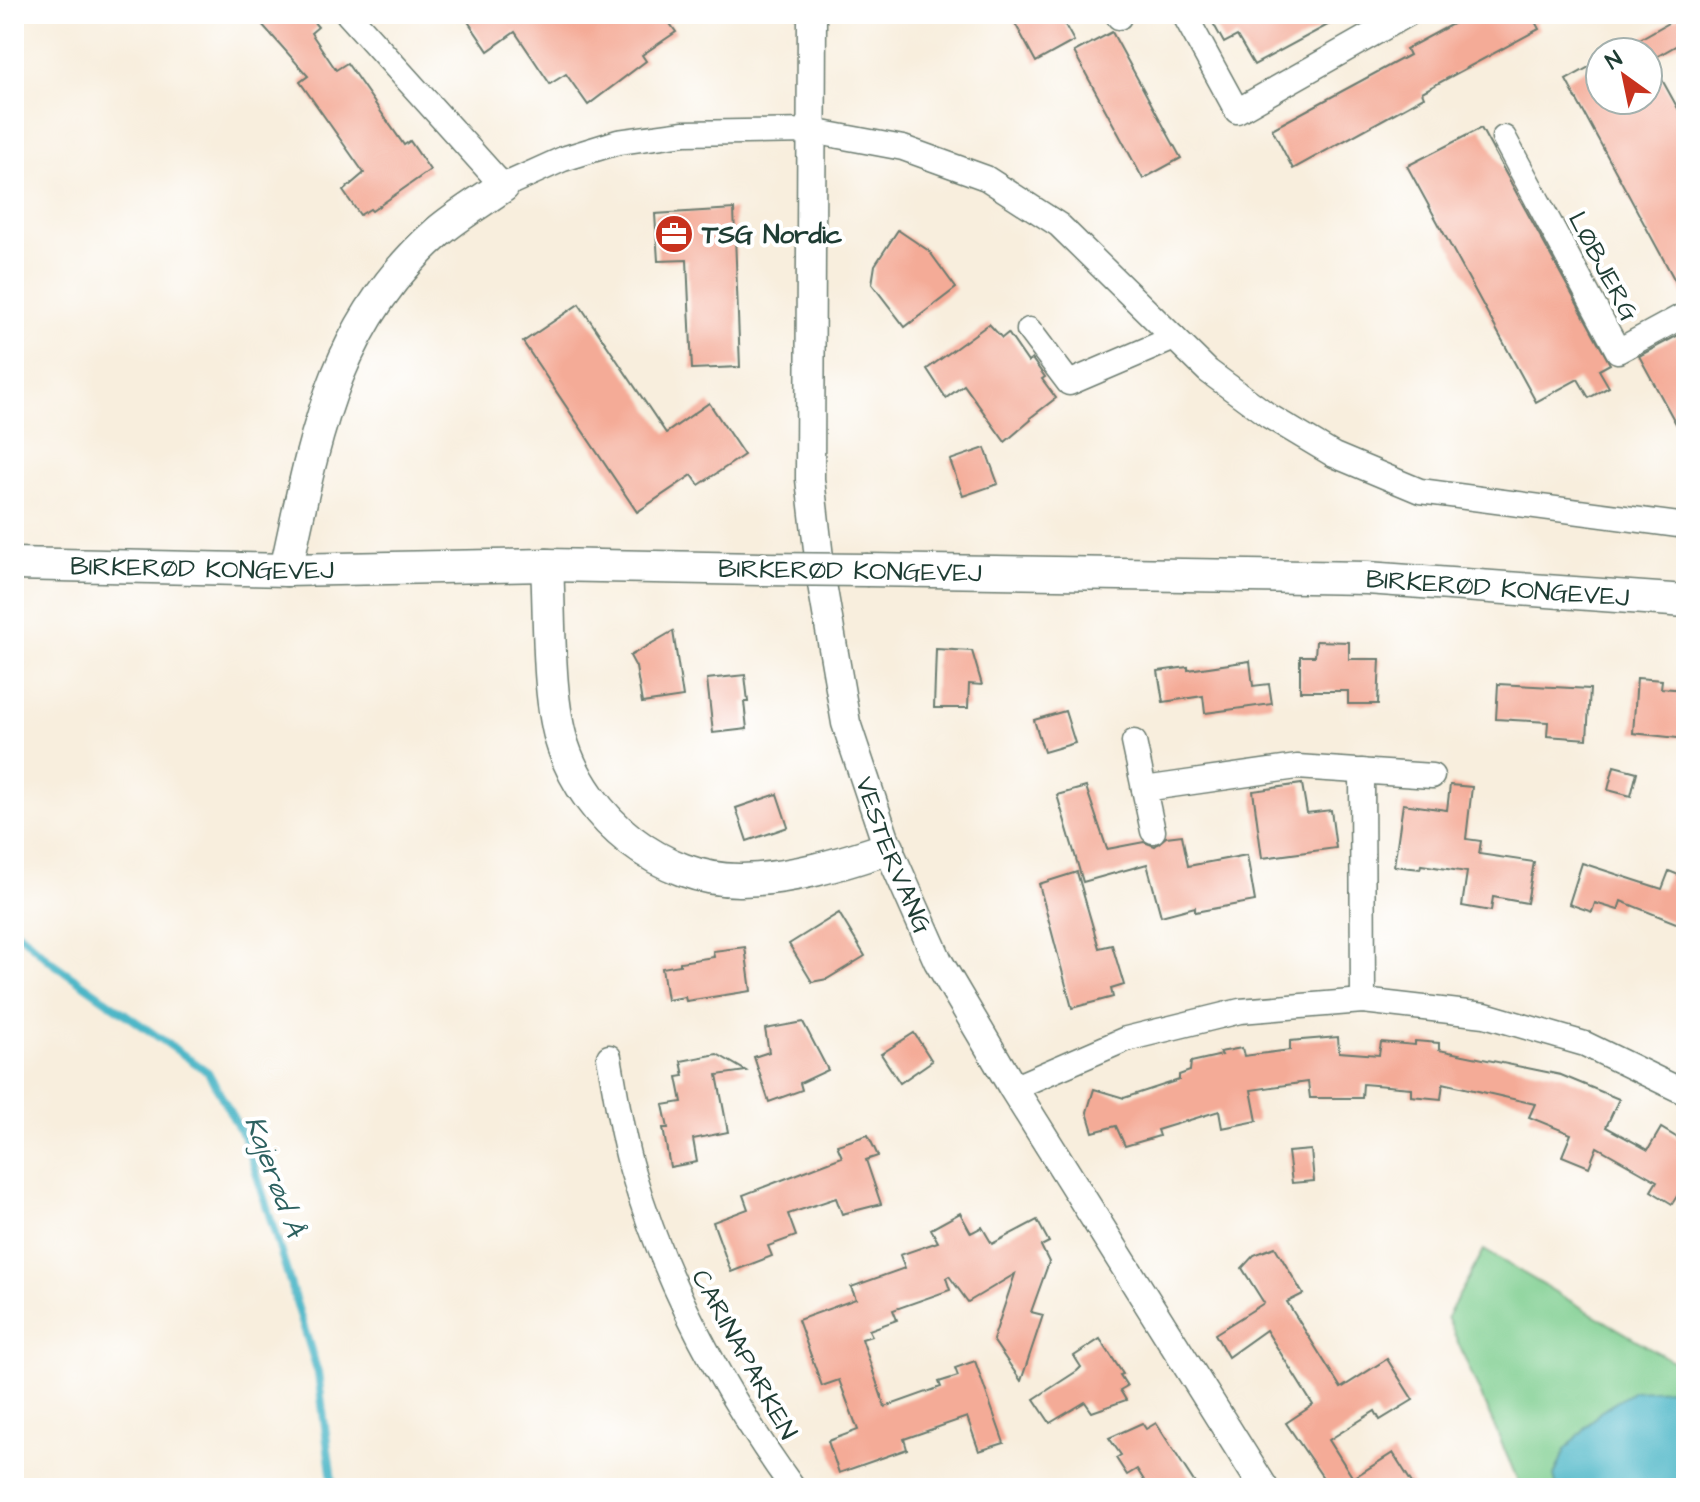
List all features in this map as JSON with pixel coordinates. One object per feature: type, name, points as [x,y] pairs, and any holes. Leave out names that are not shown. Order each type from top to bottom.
[{"type":"main road","points":[[286,570],[317,431],[349,345],[390,282],[439,232],[503,186]]},
{"type":"main road","name":"BIRKERØD KONGEVEJ","points":[[14,564],[286,570],[547,565],[1367,578],[1686,601]]},
{"type":"main road","points":[[547,565],[554,700],[563,746],[582,788],[611,825],[648,854],[691,872],[737,880],[784,877],[888,848]]},
{"type":"street","points":[[348,14],[503,186],[563,159],[618,142],[684,133],[812,131],[903,148],[986,178],[1059,225],[1208,371],[1269,416],[1334,455],[1420,491],[1686,526]]},
{"type":"street","name":"VESTERVANG","points":[[812,14],[810,479],[822,584],[846,723],[888,848],[938,961],[1013,1088],[1264,1488]]},
{"type":"street","points":[[1184,14],[1237,111],[1408,14]]},
{"type":"street","name":"LØBJERG","points":[[1504,138],[1618,351],[1686,314]]},
{"type":"street","points":[[1029,330],[1069,383],[1174,338]]},
{"type":"street","points":[[1134,742],[1153,831]]},
{"type":"street","points":[[1144,789],[1297,767],[1432,776]]},
{"type":"street","points":[[1362,771],[1363,1001]]},
{"type":"street","points":[[1013,1088],[1126,1039],[1240,1011],[1363,1001],[1485,1015],[1585,1044],[1686,1093]]},
{"type":"street","name":"CARINAPARKEN","points":[[609,1057],[631,1168],[667,1272],[710,1360],[757,1438],[793,1488]]},
{"type":"green space","points":[[1484,1250],[1686,1369],[1686,1488],[1521,1488],[1447,1317]]},
{"type":"water","points":[[1672,1389],[1686,1393],[1686,1488],[1557,1488],[1554,1476],[1565,1450],[1600,1412],[1634,1391]]},
{"type":"building","points":[[253,14],[307,14],[318,27],[311,33],[336,70],[347,63],[404,145],[410,141],[430,170],[372,211],[370,209],[360,215],[343,191],[364,173],[300,82],[308,76]]},
{"type":"building","points":[[463,14],[663,14],[676,32],[642,55],[646,61],[588,105],[566,74],[550,84],[515,32],[488,51]]},
{"type":"building","points":[[1010,14],[1059,14],[1074,41],[1036,62]]},
{"type":"building","points":[[1208,14],[1348,14],[1254,65],[1237,36],[1224,43]]},
{"type":"building","points":[[1471,14],[1531,14],[1539,29],[1422,92],[1424,97],[1293,169],[1272,129],[1409,55],[1406,49]]},
{"type":"building","points":[[1686,14],[1686,40],[1664,53],[1664,36],[1645,36]]},
{"type":"building","points":[[1112,32],[1181,158],[1143,179],[1074,52]]},
{"type":"building","points":[[1584,70],[1584,113],[1566,80]]},
{"type":"building","points":[[1664,83],[1686,123],[1685,299],[1586,116],[1664,116]]},
{"type":"building","points":[[1481,128],[1610,364],[1599,370],[1609,387],[1589,398],[1578,379],[1536,402],[1407,166]]},
{"type":"building","points":[[734,209],[740,367],[692,369],[687,260],[658,261],[655,214]]},
{"type":"building","points":[[898,230],[929,251],[956,288],[905,327],[872,284],[875,265]]},
{"type":"building","points":[[579,304],[666,433],[709,403],[744,455],[699,485],[692,475],[637,512],[523,342]]},
{"type":"building","points":[[989,324],[1002,338],[1008,333],[1028,362],[1032,359],[1056,398],[1005,442],[964,385],[946,398],[927,369]]},
{"type":"building","points":[[1686,331],[1686,442],[1639,356]]},
{"type":"building","points":[[985,448],[998,484],[963,496],[950,460]]},
{"type":"building","points":[[673,631],[683,697],[642,703],[636,667],[630,656]]},
{"type":"building","points":[[1316,641],[1349,642],[1349,659],[1380,659],[1378,704],[1348,704],[1348,691],[1300,691],[1300,656],[1315,656]]},
{"type":"building","points":[[936,649],[972,651],[982,685],[969,684],[968,708],[934,708]]},
{"type":"building","points":[[1250,661],[1253,686],[1269,684],[1272,704],[1205,713],[1203,696],[1163,702],[1158,671]]},
{"type":"building","points":[[745,675],[747,729],[713,733],[707,679]]},
{"type":"building","points":[[1637,678],[1662,680],[1661,688],[1686,690],[1686,739],[1633,733]]},
{"type":"building","points":[[1498,684],[1590,689],[1587,739],[1547,736],[1548,722],[1496,719]]},
{"type":"building","points":[[1065,711],[1075,743],[1044,752],[1034,720]]},
{"type":"building","points":[[1614,766],[1637,772],[1631,796],[1608,790]]},
{"type":"building","points":[[1302,784],[1307,813],[1331,810],[1336,848],[1262,858],[1253,791]]},
{"type":"building","points":[[1450,785],[1472,787],[1466,839],[1481,841],[1479,854],[1534,862],[1527,903],[1493,897],[1491,911],[1462,906],[1467,872],[1421,865],[1420,869],[1394,866],[1403,804],[1447,810]]},
{"type":"building","points":[[1086,787],[1107,849],[1144,842],[1155,846],[1166,837],[1182,835],[1188,866],[1247,855],[1255,901],[1195,912],[1195,907],[1161,916],[1147,864],[1083,882],[1057,795]]},
{"type":"building","points":[[777,794],[788,827],[747,841],[736,808]]},
{"type":"building","points":[[1582,863],[1662,889],[1669,871],[1686,878],[1686,927],[1621,901],[1618,910],[1595,903],[1592,912],[1569,904]]},
{"type":"building","points":[[1077,872],[1099,948],[1112,945],[1124,985],[1111,989],[1113,997],[1072,1008],[1039,884]]},
{"type":"building","points":[[839,913],[865,956],[827,979],[812,982],[789,944]]},
{"type":"building","points":[[745,947],[751,991],[686,1001],[685,997],[667,1000],[662,968],[714,957],[713,951]]},
{"type":"building","points":[[803,1022],[828,1070],[800,1083],[802,1090],[769,1102],[754,1057],[769,1052],[765,1029]]},
{"type":"building","points":[[914,1033],[932,1061],[900,1083],[881,1054]]},
{"type":"building","points":[[1338,1037],[1339,1052],[1379,1055],[1381,1042],[1415,1045],[1415,1041],[1439,1043],[1439,1050],[1561,1075],[1619,1099],[1606,1127],[1648,1150],[1661,1128],[1686,1143],[1686,1182],[1672,1204],[1651,1191],[1657,1181],[1597,1147],[1589,1167],[1562,1156],[1571,1134],[1529,1117],[1535,1104],[1443,1083],[1441,1099],[1411,1096],[1411,1088],[1363,1084],[1362,1098],[1310,1098],[1308,1082],[1251,1090],[1257,1121],[1222,1128],[1219,1111],[1157,1130],[1159,1136],[1125,1146],[1116,1126],[1093,1132],[1087,1112],[1094,1089],[1124,1098],[1179,1080],[1179,1075],[1190,1071],[1191,1062],[1222,1055],[1220,1052],[1242,1048],[1244,1056],[1290,1050],[1290,1041]]},
{"type":"building","points":[[717,1054],[746,1071],[717,1075],[728,1132],[693,1139],[697,1162],[670,1167],[663,1128],[668,1128],[663,1105],[682,1102],[677,1077],[684,1076],[681,1061]]},
{"type":"building","points":[[868,1135],[878,1156],[866,1160],[881,1204],[842,1214],[836,1198],[788,1214],[796,1236],[768,1246],[772,1256],[731,1272],[713,1222],[748,1209],[743,1195],[842,1157],[837,1145]]},
{"type":"building","points":[[1311,1150],[1314,1181],[1292,1183],[1288,1152]]},
{"type":"building","points":[[960,1213],[971,1233],[982,1227],[992,1244],[1037,1220],[1049,1242],[1041,1246],[1049,1262],[1031,1312],[1043,1315],[1021,1381],[993,1340],[1015,1274],[968,1302],[949,1276],[946,1278],[950,1290],[893,1310],[897,1320],[869,1330],[872,1336],[862,1339],[885,1407],[941,1387],[939,1382],[958,1376],[955,1368],[975,1361],[1004,1443],[979,1451],[967,1417],[904,1439],[907,1449],[839,1473],[828,1441],[858,1430],[839,1380],[822,1386],[798,1320],[856,1299],[851,1287],[905,1268],[900,1255],[938,1242],[931,1229]]},
{"type":"building","points":[[1275,1247],[1303,1294],[1287,1302],[1341,1388],[1387,1359],[1413,1400],[1380,1420],[1375,1411],[1329,1440],[1353,1478],[1393,1453],[1415,1488],[1330,1488],[1286,1423],[1313,1405],[1266,1330],[1228,1357],[1215,1334],[1264,1303],[1242,1268],[1254,1255]]},
{"type":"building","points":[[1100,1339],[1123,1374],[1120,1375],[1127,1386],[1120,1390],[1126,1400],[1092,1412],[1085,1402],[1050,1423],[1034,1399],[1077,1371],[1081,1367],[1074,1356]]},
{"type":"building","points":[[1142,1423],[1146,1429],[1156,1423],[1198,1488],[1143,1488],[1147,1485],[1137,1469],[1127,1475],[1116,1458],[1121,1455],[1109,1438]]},
{"type":"waterway","name":"Kajerød Å","points":[[14,928],[50,961],[208,1072],[247,1143],[318,1373],[333,1488]]},
{"type":"place","name":"TSG Nordic","points":[[674,234]]}]
